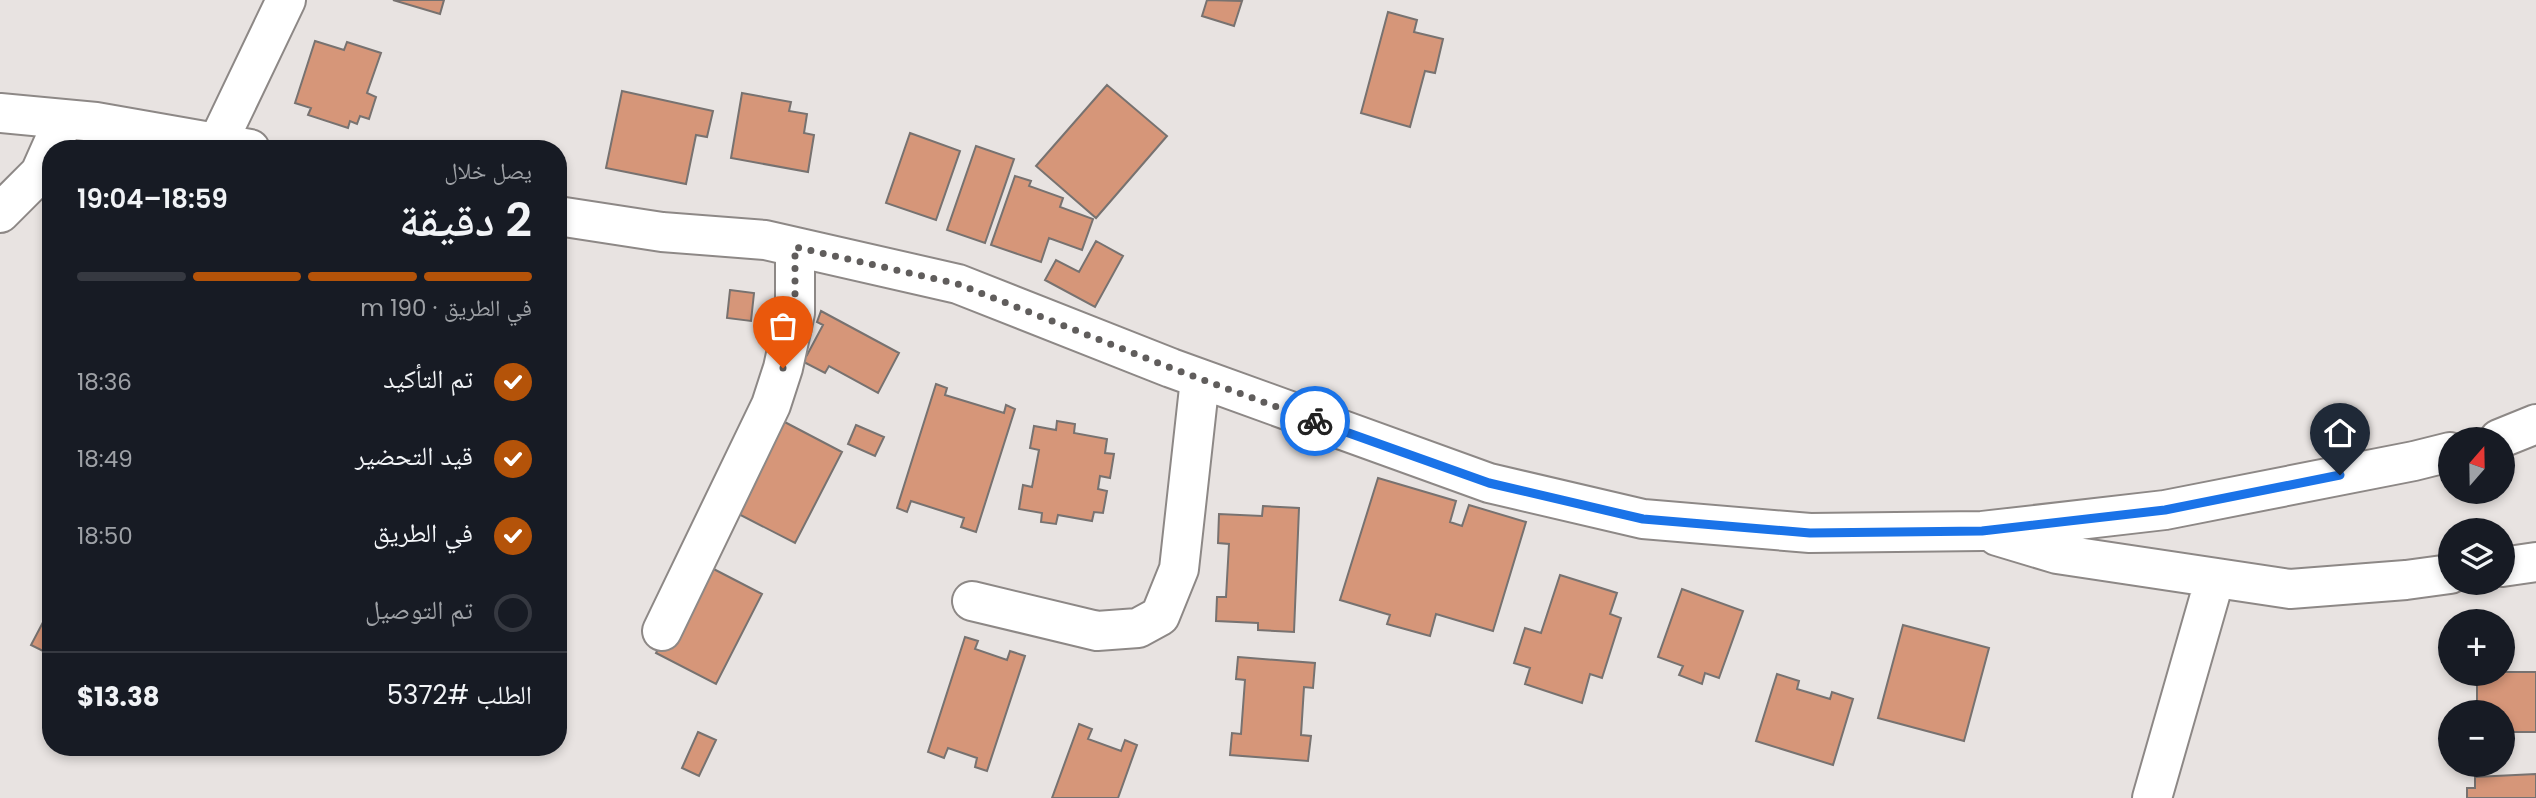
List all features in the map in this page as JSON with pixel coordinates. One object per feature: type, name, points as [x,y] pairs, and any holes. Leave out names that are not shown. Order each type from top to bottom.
[{"type":"street","points":[[236,140],[286,0]]},
{"type":"street","points":[[0,113],[96,122],[204,140]]},
{"type":"street","points":[[55,140],[64,119]]},
{"type":"street","points":[[0,213],[42,168]]},
{"type":"street","points":[[567,217],[662,232],[765,240],[958,284],[1200,379],[1489,483],[1643,519],[1810,533],[1982,531],[2165,510],[2438,455]]},
{"type":"street","points":[[662,631],[771,405],[783,368],[795,313],[795,247]]},
{"type":"street","points":[[972,601],[1097,631],[1138,628],[1160,616],[1179,569],[1200,379]]},
{"type":"street","points":[[2515,433],[2536,425]]},
{"type":"street","points":[[1982,531],[2057,554],[2290,589],[2438,576]]},
{"type":"street","points":[[2515,565],[2536,562]]},
{"type":"street","points":[[2152,798],[2215,578]]},
{"type":"building","points":[[393,0],[444,0],[440,14]]},
{"type":"building","points":[[1207,0],[1242,1],[1234,26],[1202,16]]},
{"type":"building","points":[[1388,12],[1417,20],[1414,32],[1443,39],[1435,73],[1425,71],[1410,127],[1361,113]]},
{"type":"building","points":[[315,41],[344,50],[347,42],[381,53],[367,93],[376,97],[369,119],[360,116],[357,124],[350,121],[348,128],[308,115],[311,108],[295,103]]},
{"type":"building","points":[[1107,85],[1167,136],[1096,218],[1036,166]]},
{"type":"building","points":[[622,91],[713,111],[707,137],[696,135],[686,184],[606,168]]},
{"type":"building","points":[[742,93],[791,102],[789,111],[807,114],[804,133],[814,135],[808,172],[731,158]]},
{"type":"building","points":[[910,133],[960,151],[936,220],[886,203]]},
{"type":"building","points":[[976,146],[1014,159],[985,243],[947,230]]},
{"type":"building","points":[[1015,176],[1031,181],[1029,186],[1063,198],[1060,207],[1093,219],[1082,250],[1049,238],[1041,262],[991,245]]},
{"type":"building","points":[[1096,241],[1123,256],[1095,307],[1045,280],[1056,260],[1079,272]]},
{"type":"building","points":[[730,290],[754,293],[751,321],[727,318]]},
{"type":"building","points":[[821,311],[899,353],[878,393],[829,366],[825,373],[798,359],[802,352],[807,355],[823,325],[817,322]]},
{"type":"building","points":[[936,384],[947,388],[945,395],[1004,413],[1006,405],[1015,409],[976,532],[961,527],[964,518],[911,501],[907,512],[897,508]]},
{"type":"building","points":[[777,418],[842,452],[795,543],[729,509]]},
{"type":"building","points":[[1057,421],[1075,424],[1074,433],[1107,439],[1105,453],[1114,454],[1110,478],[1100,476],[1098,489],[1107,491],[1103,513],[1094,512],[1092,521],[1058,515],[1056,524],[1041,522],[1042,513],[1019,509],[1023,485],[1032,487],[1039,450],[1030,448],[1034,426],[1056,430]]},
{"type":"building","points":[[856,425],[884,437],[875,456],[848,444]]},
{"type":"building","points":[[1378,478],[1456,501],[1450,522],[1462,526],[1469,505],[1526,522],[1493,631],[1436,614],[1430,636],[1387,624],[1390,615],[1340,600]]},
{"type":"building","points":[[1263,506],[1299,508],[1294,632],[1258,630],[1258,623],[1216,621],[1217,597],[1226,597],[1229,544],[1218,543],[1219,514],[1262,516]]},
{"type":"building","points":[[702,563],[762,594],[716,684],[656,653]]},
{"type":"building","points":[[1560,575],[1617,593],[1610,614],[1621,618],[1602,678],[1590,674],[1582,703],[1525,684],[1530,668],[1514,663],[1525,628],[1541,633]]},
{"type":"building","points":[[1682,589],[1743,611],[1719,678],[1705,673],[1702,684],[1679,675],[1683,666],[1658,657]]},
{"type":"building","points":[[42,624],[42,650],[31,645]]},
{"type":"building","points":[[1903,625],[1989,648],[1964,741],[1878,718]]},
{"type":"building","points":[[965,637],[978,641],[975,649],[1007,660],[1010,651],[1025,656],[987,771],[975,767],[977,758],[948,748],[944,758],[928,752]]},
{"type":"building","points":[[1238,657],[1315,663],[1313,688],[1304,687],[1301,735],[1311,736],[1308,761],[1230,755],[1232,733],[1241,734],[1245,680],[1236,679]]},
{"type":"building","points":[[2515,672],[2536,672],[2536,732],[2515,732],[2515,700],[2477,700],[2477,686],[2515,686]]},
{"type":"building","points":[[1777,674],[1799,681],[1797,689],[1830,699],[1832,692],[1853,699],[1833,765],[1756,741]]},
{"type":"building","points":[[1079,724],[1092,729],[1088,739],[1121,751],[1125,740],[1137,745],[1118,798],[1052,798]]},
{"type":"building","points":[[698,732],[716,740],[699,776],[682,768]]},
{"type":"building","points":[[2536,774],[2536,798],[2467,798],[2467,788],[2475,788],[2475,777]]},
{"type":"way so far","points":[[783,368],[795,313],[795,247],[958,284],[1171,368],[1315,421]]},
{"type":"route","points":[[1315,421],[1489,483],[1643,519],[1810,533],[1982,531],[2165,510],[2340,475]]}]
